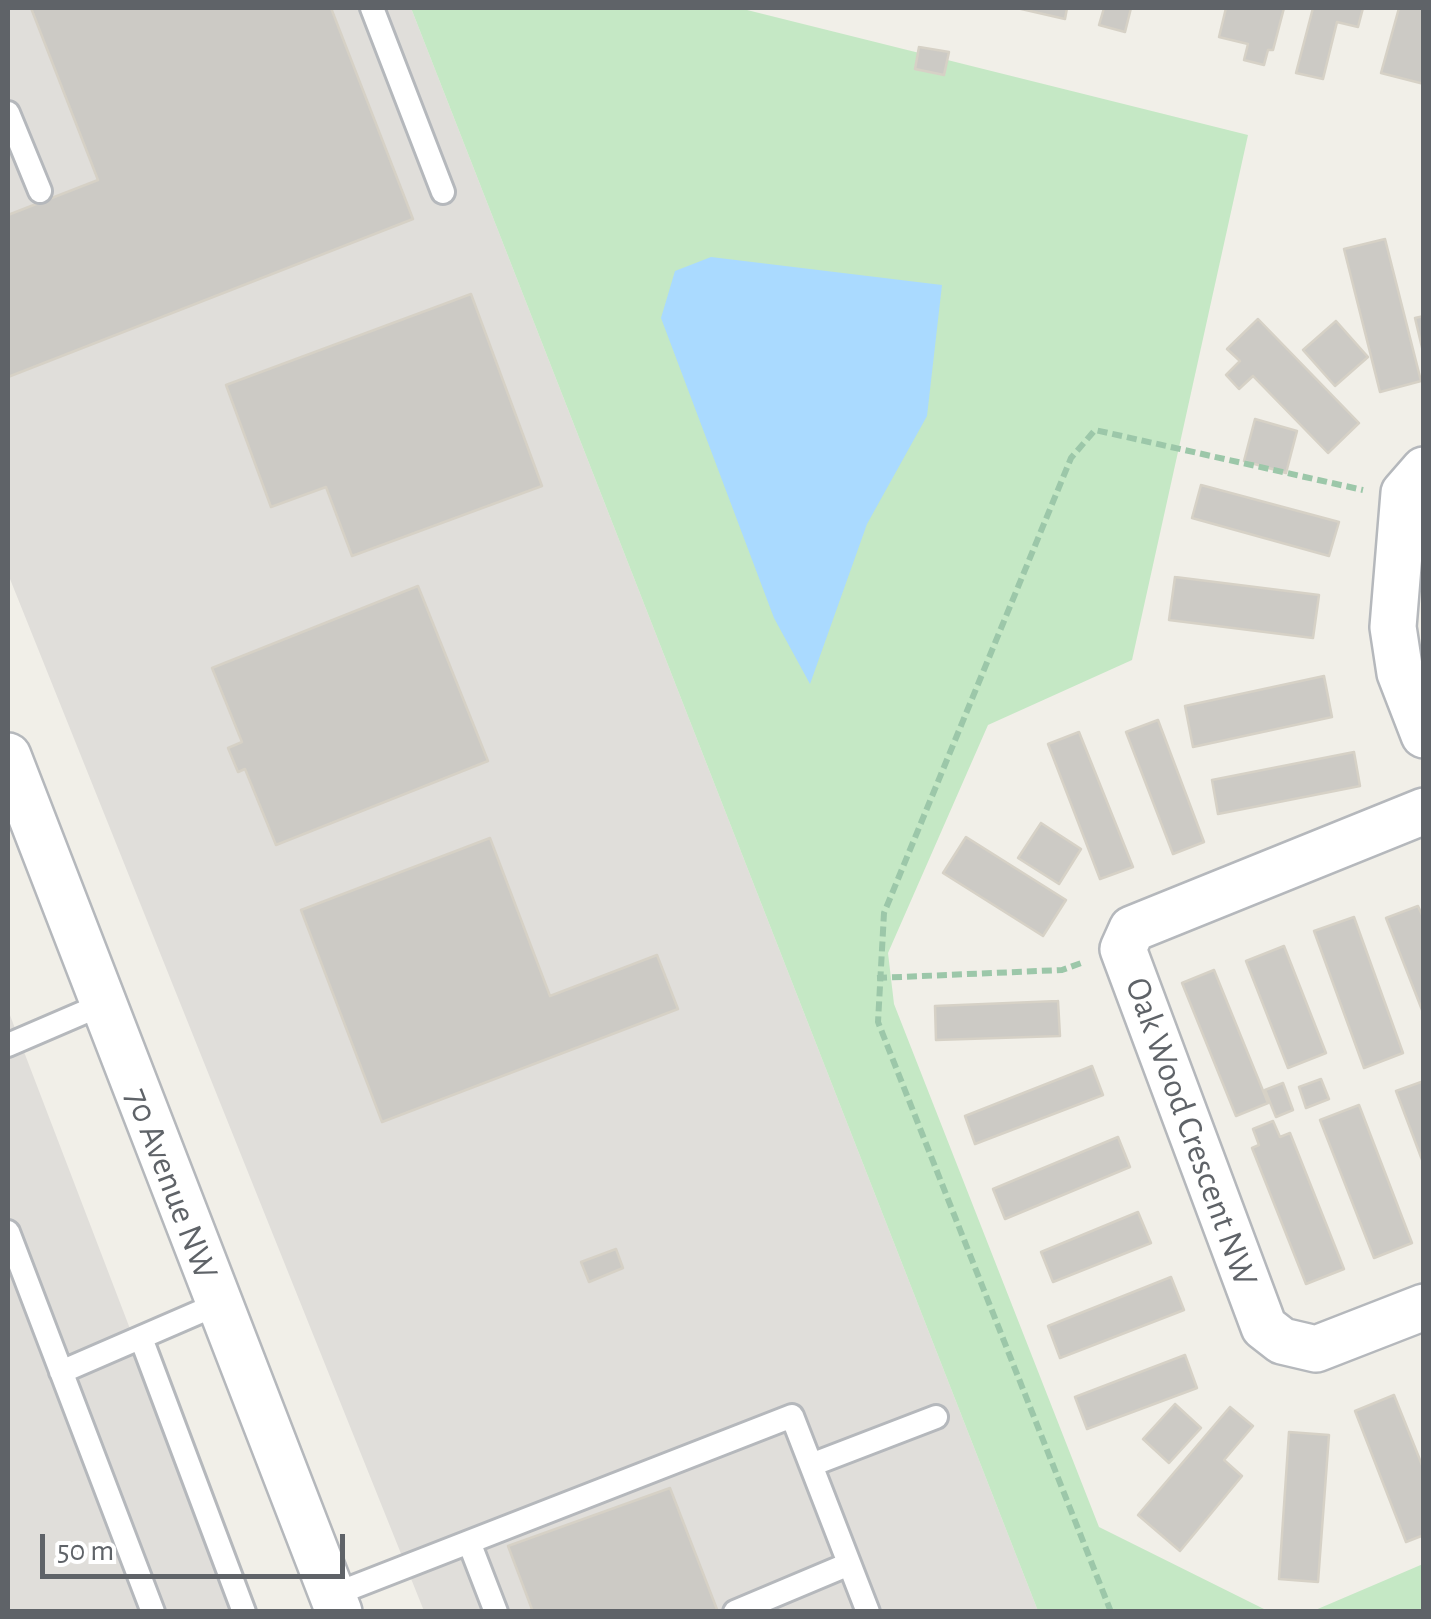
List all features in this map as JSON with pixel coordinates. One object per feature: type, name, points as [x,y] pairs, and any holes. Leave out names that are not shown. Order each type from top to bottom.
[{"type":"street","points":[[1414,481],[1394,627],[1400,673],[1424,735]]},
{"type":"street","name":"70 Avenue NW","points":[[8,756],[101,1005],[336,1603]]},
{"type":"street","name":"Oak Wood Crescent NW","points":[[1424,811],[1132,930],[1123,949],[1264,1327],[1282,1340],[1316,1349],[1424,1307]]},
{"type":"lane","points":[[372,8],[444,192]]},
{"type":"lane","points":[[8,114],[40,191]]},
{"type":"lane","points":[[8,1045],[101,1005]]},
{"type":"lane","points":[[8,1232],[153,1612]]},
{"type":"lane","points":[[61,1372],[218,1304]]},
{"type":"lane","points":[[141,1338],[244,1612]]},
{"type":"lane","points":[[336,1603],[469,1542],[792,1416],[868,1612]]},
{"type":"lane","points":[[811,1465],[936,1417]]},
{"type":"lane","points":[[469,1542],[496,1612]]},
{"type":"lane","points":[[734,1612],[850,1564]]},
{"type":"path","points":[[1112,1612],[878,1022],[877,978],[884,913],[1072,458],[1095,430],[1357,490],[1414,481]]},
{"type":"path","points":[[877,978],[1062,970],[1123,949]]},
{"type":"shaded area","points":[[8,8],[411,8],[1038,1611],[424,1611],[8,574]]},
{"type":"shaded area","points":[[8,1010],[238,1611],[8,1611]]},
{"type":"green space","points":[[411,8],[739,8],[1248,135],[1132,660],[988,725],[888,953],[894,1004],[1099,1527],[1268,1611],[1038,1611]]},
{"type":"green space","points":[[1423,1564],[1423,1611],[1313,1611]]},
{"type":"water","points":[[711,257],[942,285],[927,416],[867,524],[810,684],[774,618],[661,318],[675,271]]},
{"type":"building","points":[[31,8],[331,8],[413,219],[8,377],[8,215],[98,180]]},
{"type":"building","points":[[1017,8],[1067,8],[1065,19]]},
{"type":"building","points":[[1104,8],[1131,8],[1125,32],[1099,25]]},
{"type":"building","points":[[1226,8],[1284,8],[1273,50],[1268,50],[1264,65],[1244,60],[1248,44],[1219,37]]},
{"type":"building","points":[[1313,8],[1363,8],[1358,27],[1337,22],[1323,79],[1296,73]]},
{"type":"building","points":[[1399,8],[1424,8],[1424,84],[1381,73]]},
{"type":"building","points":[[919,47],[949,52],[944,75],[915,69]]},
{"type":"building","points":[[1385,239],[1421,381],[1380,392],[1344,249]]},
{"type":"building","points":[[471,294],[542,486],[352,556],[326,487],[271,507],[226,385]]},
{"type":"building","points":[[1424,316],[1424,356],[1415,318]]},
{"type":"building","points":[[1258,319],[1359,423],[1328,453],[1253,376],[1239,389],[1226,375],[1240,361],[1227,349]]},
{"type":"building","points":[[1336,321],[1368,357],[1335,386],[1303,350]]},
{"type":"building","points":[[1255,419],[1297,431],[1286,473],[1244,461]]},
{"type":"building","points":[[1201,485],[1339,522],[1329,556],[1192,518]]},
{"type":"building","points":[[1175,577],[1319,595],[1313,638],[1169,620]]},
{"type":"building","points":[[418,586],[488,761],[276,845],[245,769],[238,772],[228,748],[242,742],[212,668]]},
{"type":"building","points":[[1324,676],[1332,717],[1193,747],[1185,706]]},
{"type":"building","points":[[1158,720],[1204,842],[1173,854],[1126,732]]},
{"type":"building","points":[[1079,732],[1133,867],[1100,879],[1048,744]]},
{"type":"building","points":[[1354,752],[1360,786],[1218,814],[1212,780]]},
{"type":"building","points":[[1041,823],[1081,849],[1059,884],[1018,858]]},
{"type":"building","points":[[966,837],[1066,900],[1043,936],[943,873]]},
{"type":"building","points":[[490,838],[550,996],[657,955],[678,1009],[382,1122],[301,910]]},
{"type":"building","points":[[1418,906],[1424,919],[1424,1015],[1386,918]]},
{"type":"building","points":[[1354,917],[1403,1053],[1364,1068],[1314,931]]},
{"type":"building","points":[[1284,946],[1326,1053],[1288,1068],[1246,961]]},
{"type":"building","points":[[1214,970],[1268,1103],[1236,1116],[1182,983]]},
{"type":"building","points":[[1058,1001],[1060,1036],[936,1040],[935,1006]]},
{"type":"building","points":[[1092,1066],[1103,1095],[975,1144],[965,1116]]},
{"type":"building","points":[[1321,1079],[1329,1099],[1306,1108],[1299,1087]]},
{"type":"building","points":[[1424,1081],[1424,1165],[1396,1091]]},
{"type":"building","points":[[1283,1083],[1293,1110],[1276,1117],[1265,1090]]},
{"type":"building","points":[[1359,1105],[1412,1243],[1374,1258],[1320,1120]]},
{"type":"building","points":[[1273,1121],[1280,1137],[1290,1133],[1344,1269],[1306,1284],[1252,1148],[1259,1145],[1253,1129]]},
{"type":"building","points":[[1118,1137],[1130,1167],[1005,1219],[993,1189]]},
{"type":"building","points":[[1138,1212],[1151,1243],[1053,1282],[1041,1252]]},
{"type":"building","points":[[616,1249],[623,1268],[589,1282],[581,1262]]},
{"type":"building","points":[[1171,1277],[1184,1310],[1060,1358],[1048,1326]]},
{"type":"building","points":[[1185,1355],[1197,1388],[1087,1429],[1075,1397]]},
{"type":"building","points":[[1394,1395],[1424,1470],[1424,1535],[1406,1542],[1355,1411]]},
{"type":"building","points":[[1175,1404],[1201,1428],[1169,1463],[1143,1439]]},
{"type":"building","points":[[1230,1407],[1253,1426],[1224,1460],[1242,1476],[1180,1551],[1138,1515]]},
{"type":"building","points":[[1289,1432],[1329,1435],[1318,1582],[1279,1579]]},
{"type":"building","points":[[670,1488],[718,1612],[533,1612],[508,1546]]}]
